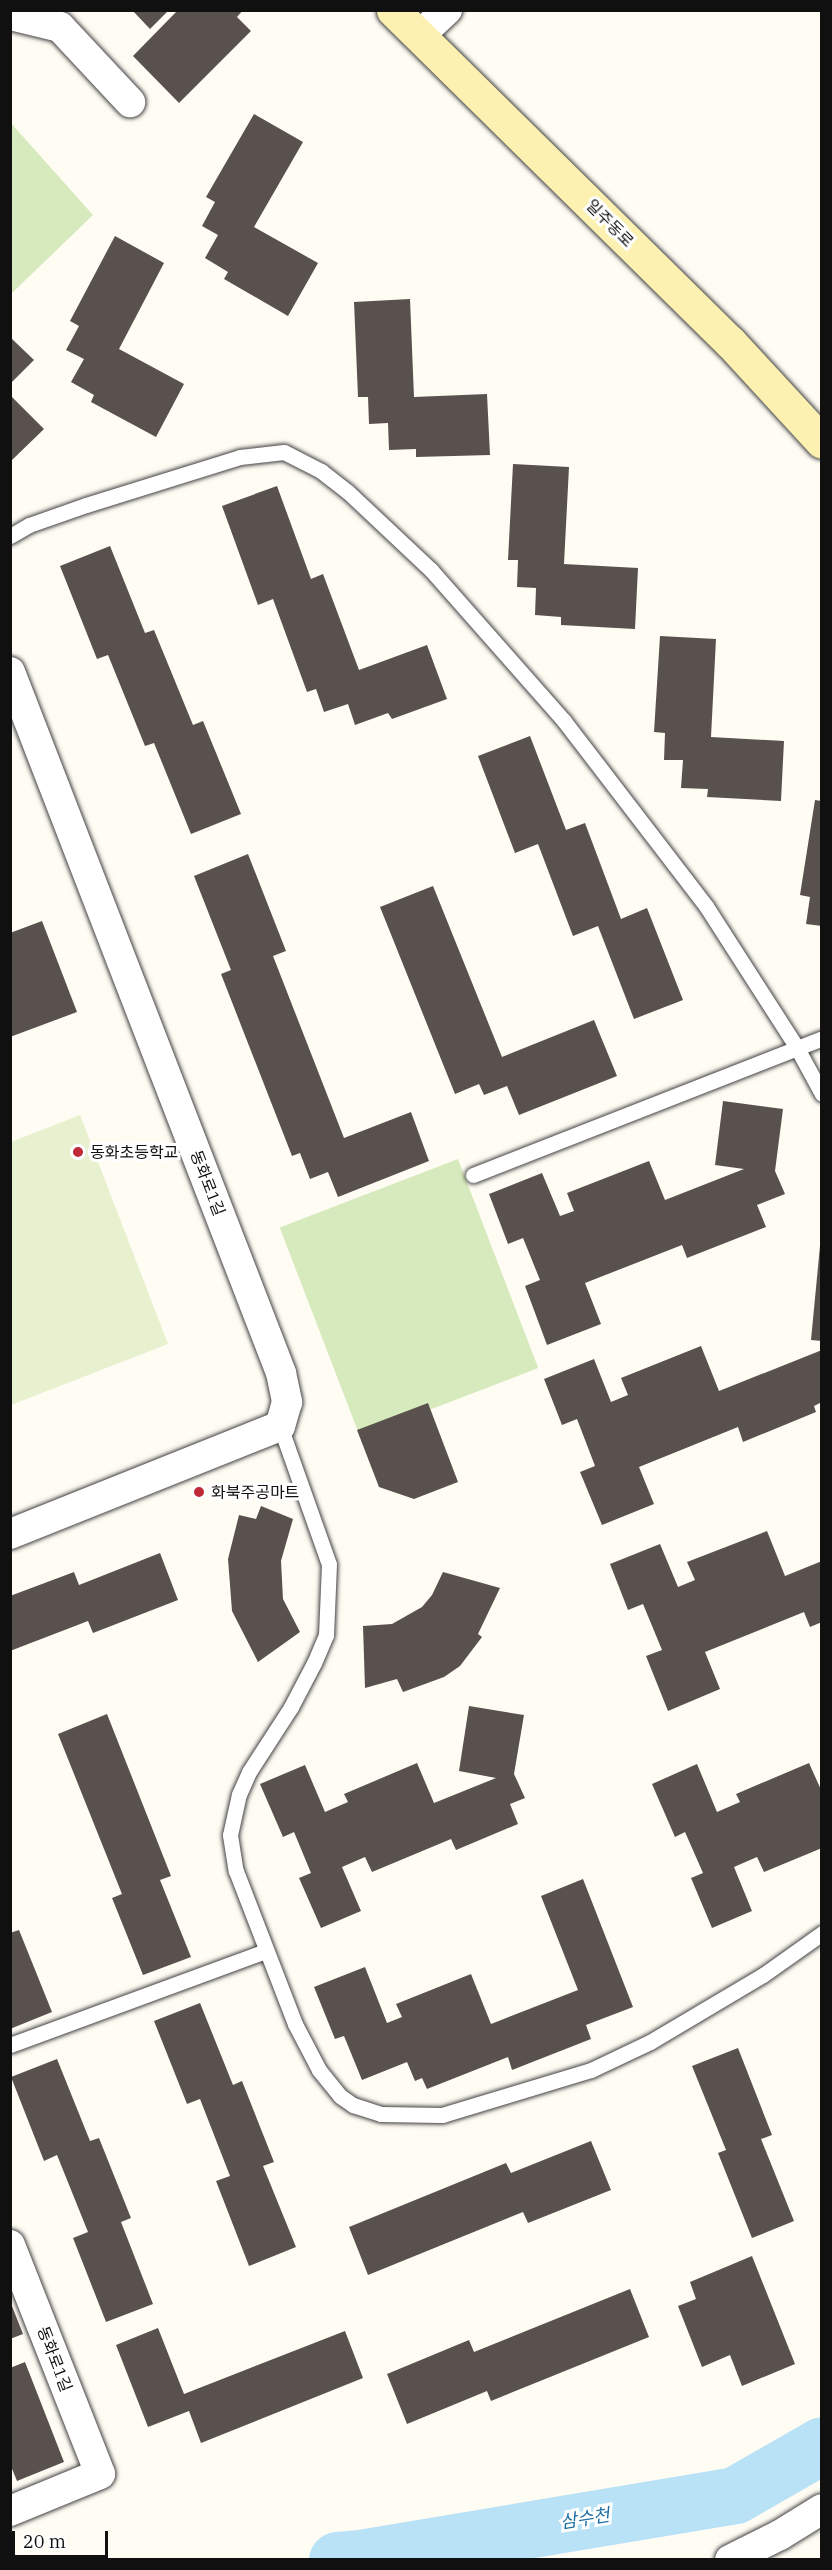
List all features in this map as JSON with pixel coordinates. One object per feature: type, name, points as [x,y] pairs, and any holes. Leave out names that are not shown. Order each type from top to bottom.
[{"type":"main road","name":"일주동로","points":[[393,10],[731,343],[822,442]]},
{"type":"street","points":[[420,35],[447,10]]},
{"type":"street","points":[[10,15],[60,27],[130,102]]},
{"type":"street","name":"동화로1길","points":[[10,672],[281,1373],[287,1402],[280,1426]]},
{"type":"street","points":[[10,1534],[280,1426]]},
{"type":"street","name":"동화로1길","points":[[10,2245],[100,2474],[10,2511]]},
{"type":"street","points":[[730,2559],[780,2535],[822,2509]]},
{"type":"lane","points":[[10,536],[29,525],[86,505],[240,457],[284,452],[321,471],[348,492],[431,570],[564,721],[706,906],[797,1048],[822,1095]]},
{"type":"lane","points":[[473,1174],[822,1038]]},
{"type":"lane","points":[[280,1426],[328,1564],[326,1635],[291,1707],[245,1779],[238,1794],[231,1835],[236,1871],[295,2024],[319,2070],[340,2096],[353,2105],[381,2114],[442,2115],[591,2070],[650,2042],[681,2024],[763,1975],[822,1933]]},
{"type":"lane","points":[[10,2045],[265,1951]]},
{"type":"green space","points":[[10,122],[93,215],[11,294],[10,294]]},
{"type":"green space","points":[[80,1115],[168,1344],[11,1405],[11,1142]]},
{"type":"green space","points":[[458,1159],[538,1368],[360,1437],[280,1227]]},
{"type":"building","points":[[132,10],[169,10],[150,29]]},
{"type":"building","points":[[178,10],[243,10],[237,17],[251,31],[179,103],[133,56]]},
{"type":"building","points":[[254,114],[303,142],[254,227],[318,263],[288,316],[224,279],[228,272],[205,258],[218,235],[202,226],[215,202],[206,197]]},
{"type":"building","points":[[115,236],[164,263],[119,349],[184,384],[156,437],[91,402],[94,395],[71,382],[84,359],[66,350],[79,326],[70,321]]},
{"type":"building","points":[[410,299],[414,397],[487,394],[490,455],[416,457],[416,449],[389,450],[388,423],[369,424],[368,397],[358,397],[354,302]]},
{"type":"building","points":[[10,337],[34,360],[10,384]]},
{"type":"building","points":[[10,395],[44,429],[10,462]]},
{"type":"building","points":[[513,464],[569,467],[564,564],[638,568],[635,629],[561,625],[561,617],[535,615],[536,588],[517,587],[518,560],[508,560]]},
{"type":"building","points":[[277,486],[311,579],[323,574],[359,670],[427,645],[447,699],[392,719],[388,713],[355,725],[348,704],[324,712],[316,689],[307,692],[273,599],[258,605],[222,506]]},
{"type":"building","points":[[110,546],[145,633],[154,630],[193,725],[203,721],[241,814],[191,834],[154,743],[145,746],[108,655],[97,659],[60,566]]},
{"type":"building","points":[[660,636],[716,639],[711,737],[784,741],[781,801],[707,797],[708,789],[681,788],[683,760],[664,760],[665,733],[654,732]]},
{"type":"building","points":[[530,736],[566,830],[585,823],[621,919],[647,908],[683,1000],[634,1019],[598,926],[573,936],[538,844],[515,853],[478,756]]},
{"type":"building","points":[[815,800],[822,801],[822,926],[806,924],[810,897],[800,895]]},
{"type":"building","points":[[248,854],[286,951],[273,956],[344,1138],[411,1112],[429,1161],[338,1197],[328,1172],[310,1179],[300,1153],[292,1156],[221,974],[231,970],[194,876]]},
{"type":"building","points":[[433,886],[502,1057],[594,1020],[617,1076],[519,1115],[507,1086],[484,1095],[479,1084],[455,1094],[380,907]]},
{"type":"building","points":[[42,921],[77,1012],[10,1037],[10,933]]},
{"type":"building","points":[[723,1101],[783,1109],[775,1171],[785,1194],[757,1205],[766,1227],[687,1258],[682,1245],[585,1283],[601,1324],[547,1345],[525,1286],[540,1280],[523,1238],[508,1244],[489,1194],[542,1173],[560,1216],[574,1211],[567,1193],[649,1161],[665,1200],[744,1169],[715,1165]]},
{"type":"building","points":[[820,1246],[822,1246],[822,1341],[811,1340]]},
{"type":"building","points":[[701,1346],[719,1391],[822,1350],[822,1402],[814,1406],[816,1412],[743,1442],[738,1427],[639,1467],[654,1504],[602,1525],[580,1472],[595,1466],[577,1419],[562,1425],[544,1379],[594,1359],[611,1402],[628,1395],[621,1378]]},
{"type":"building","points":[[428,1403],[458,1482],[414,1499],[379,1487],[357,1430]]},
{"type":"building","points":[[261,1506],[293,1519],[281,1561],[283,1599],[300,1632],[258,1662],[232,1611],[228,1559],[239,1515],[256,1519]]},
{"type":"building","points":[[767,1531],[785,1576],[822,1561],[822,1622],[810,1627],[804,1612],[705,1652],[720,1689],[668,1711],[646,1656],[662,1650],[643,1604],[628,1610],[610,1564],[660,1544],[678,1587],[695,1580],[687,1562]]},
{"type":"building","points":[[160,1553],[178,1600],[93,1633],[88,1621],[10,1651],[10,1596],[74,1572],[79,1585]]},
{"type":"building","points":[[443,1572],[500,1588],[478,1634],[482,1637],[460,1666],[444,1677],[403,1692],[397,1679],[365,1688],[363,1626],[392,1624],[422,1607],[432,1595]]},
{"type":"building","points":[[469,1706],[524,1715],[514,1774],[525,1798],[510,1804],[518,1824],[456,1850],[451,1839],[372,1872],[365,1857],[342,1867],[361,1911],[321,1928],[299,1878],[311,1873],[294,1832],[283,1837],[260,1784],[305,1765],[325,1812],[348,1802],[344,1794],[417,1763],[434,1803],[496,1778],[459,1771]]},
{"type":"building","points":[[107,1714],[171,1876],[160,1880],[191,1957],[143,1975],[112,1898],[122,1894],[58,1734]]},
{"type":"building","points":[[809,1763],[822,1792],[822,1848],[764,1872],[757,1857],[734,1867],[752,1911],[712,1928],[691,1878],[703,1873],[685,1832],[675,1837],[652,1784],[697,1764],[717,1812],[740,1802],[736,1794]]},
{"type":"building","points":[[583,1879],[633,2007],[586,2025],[591,2039],[512,2070],[508,2057],[427,2089],[422,2078],[415,2081],[407,2062],[362,2080],[344,2036],[335,2039],[314,1987],[365,1967],[387,2023],[402,2017],[396,2004],[471,1974],[491,2024],[578,1990],[541,1896]]},
{"type":"building","points":[[19,1930],[52,2012],[10,2029],[10,1933]]},
{"type":"building","points":[[200,2003],[233,2085],[242,2081],[274,2162],[263,2166],[296,2247],[249,2266],[216,2181],[230,2176],[200,2099],[187,2104],[154,2021]]},
{"type":"building","points":[[738,2048],[772,2135],[761,2139],[794,2221],[752,2238],[718,2153],[726,2150],[692,2066]]},
{"type":"building","points":[[57,2059],[90,2141],[99,2138],[131,2218],[121,2222],[153,2304],[106,2322],[73,2238],[88,2232],[57,2155],[44,2161],[11,2077]]},
{"type":"building","points":[[591,2141],[611,2190],[528,2223],[523,2212],[368,2275],[349,2227],[506,2163],[511,2173]]},
{"type":"building","points":[[752,2256],[795,2364],[742,2386],[730,2355],[702,2367],[678,2306],[696,2299],[690,2282]]},
{"type":"building","points":[[630,2289],[649,2337],[491,2401],[487,2391],[407,2424],[387,2374],[469,2340],[474,2352]]},
{"type":"building","points":[[10,2301],[23,2334],[10,2339]]},
{"type":"building","points":[[158,2328],[184,2394],[345,2331],[363,2378],[201,2443],[189,2411],[148,2427],[116,2345]]},
{"type":"building","points":[[25,2362],[64,2462],[17,2481],[10,2464],[10,2368]]},
{"type":"waterway","name":"삼수천","points":[[337,2560],[735,2495],[822,2445]]},
{"type":"place","name":"동화초등학교","points":[[78,1152]]},
{"type":"place","name":"화북주공마트","points":[[199,1492]]}]
